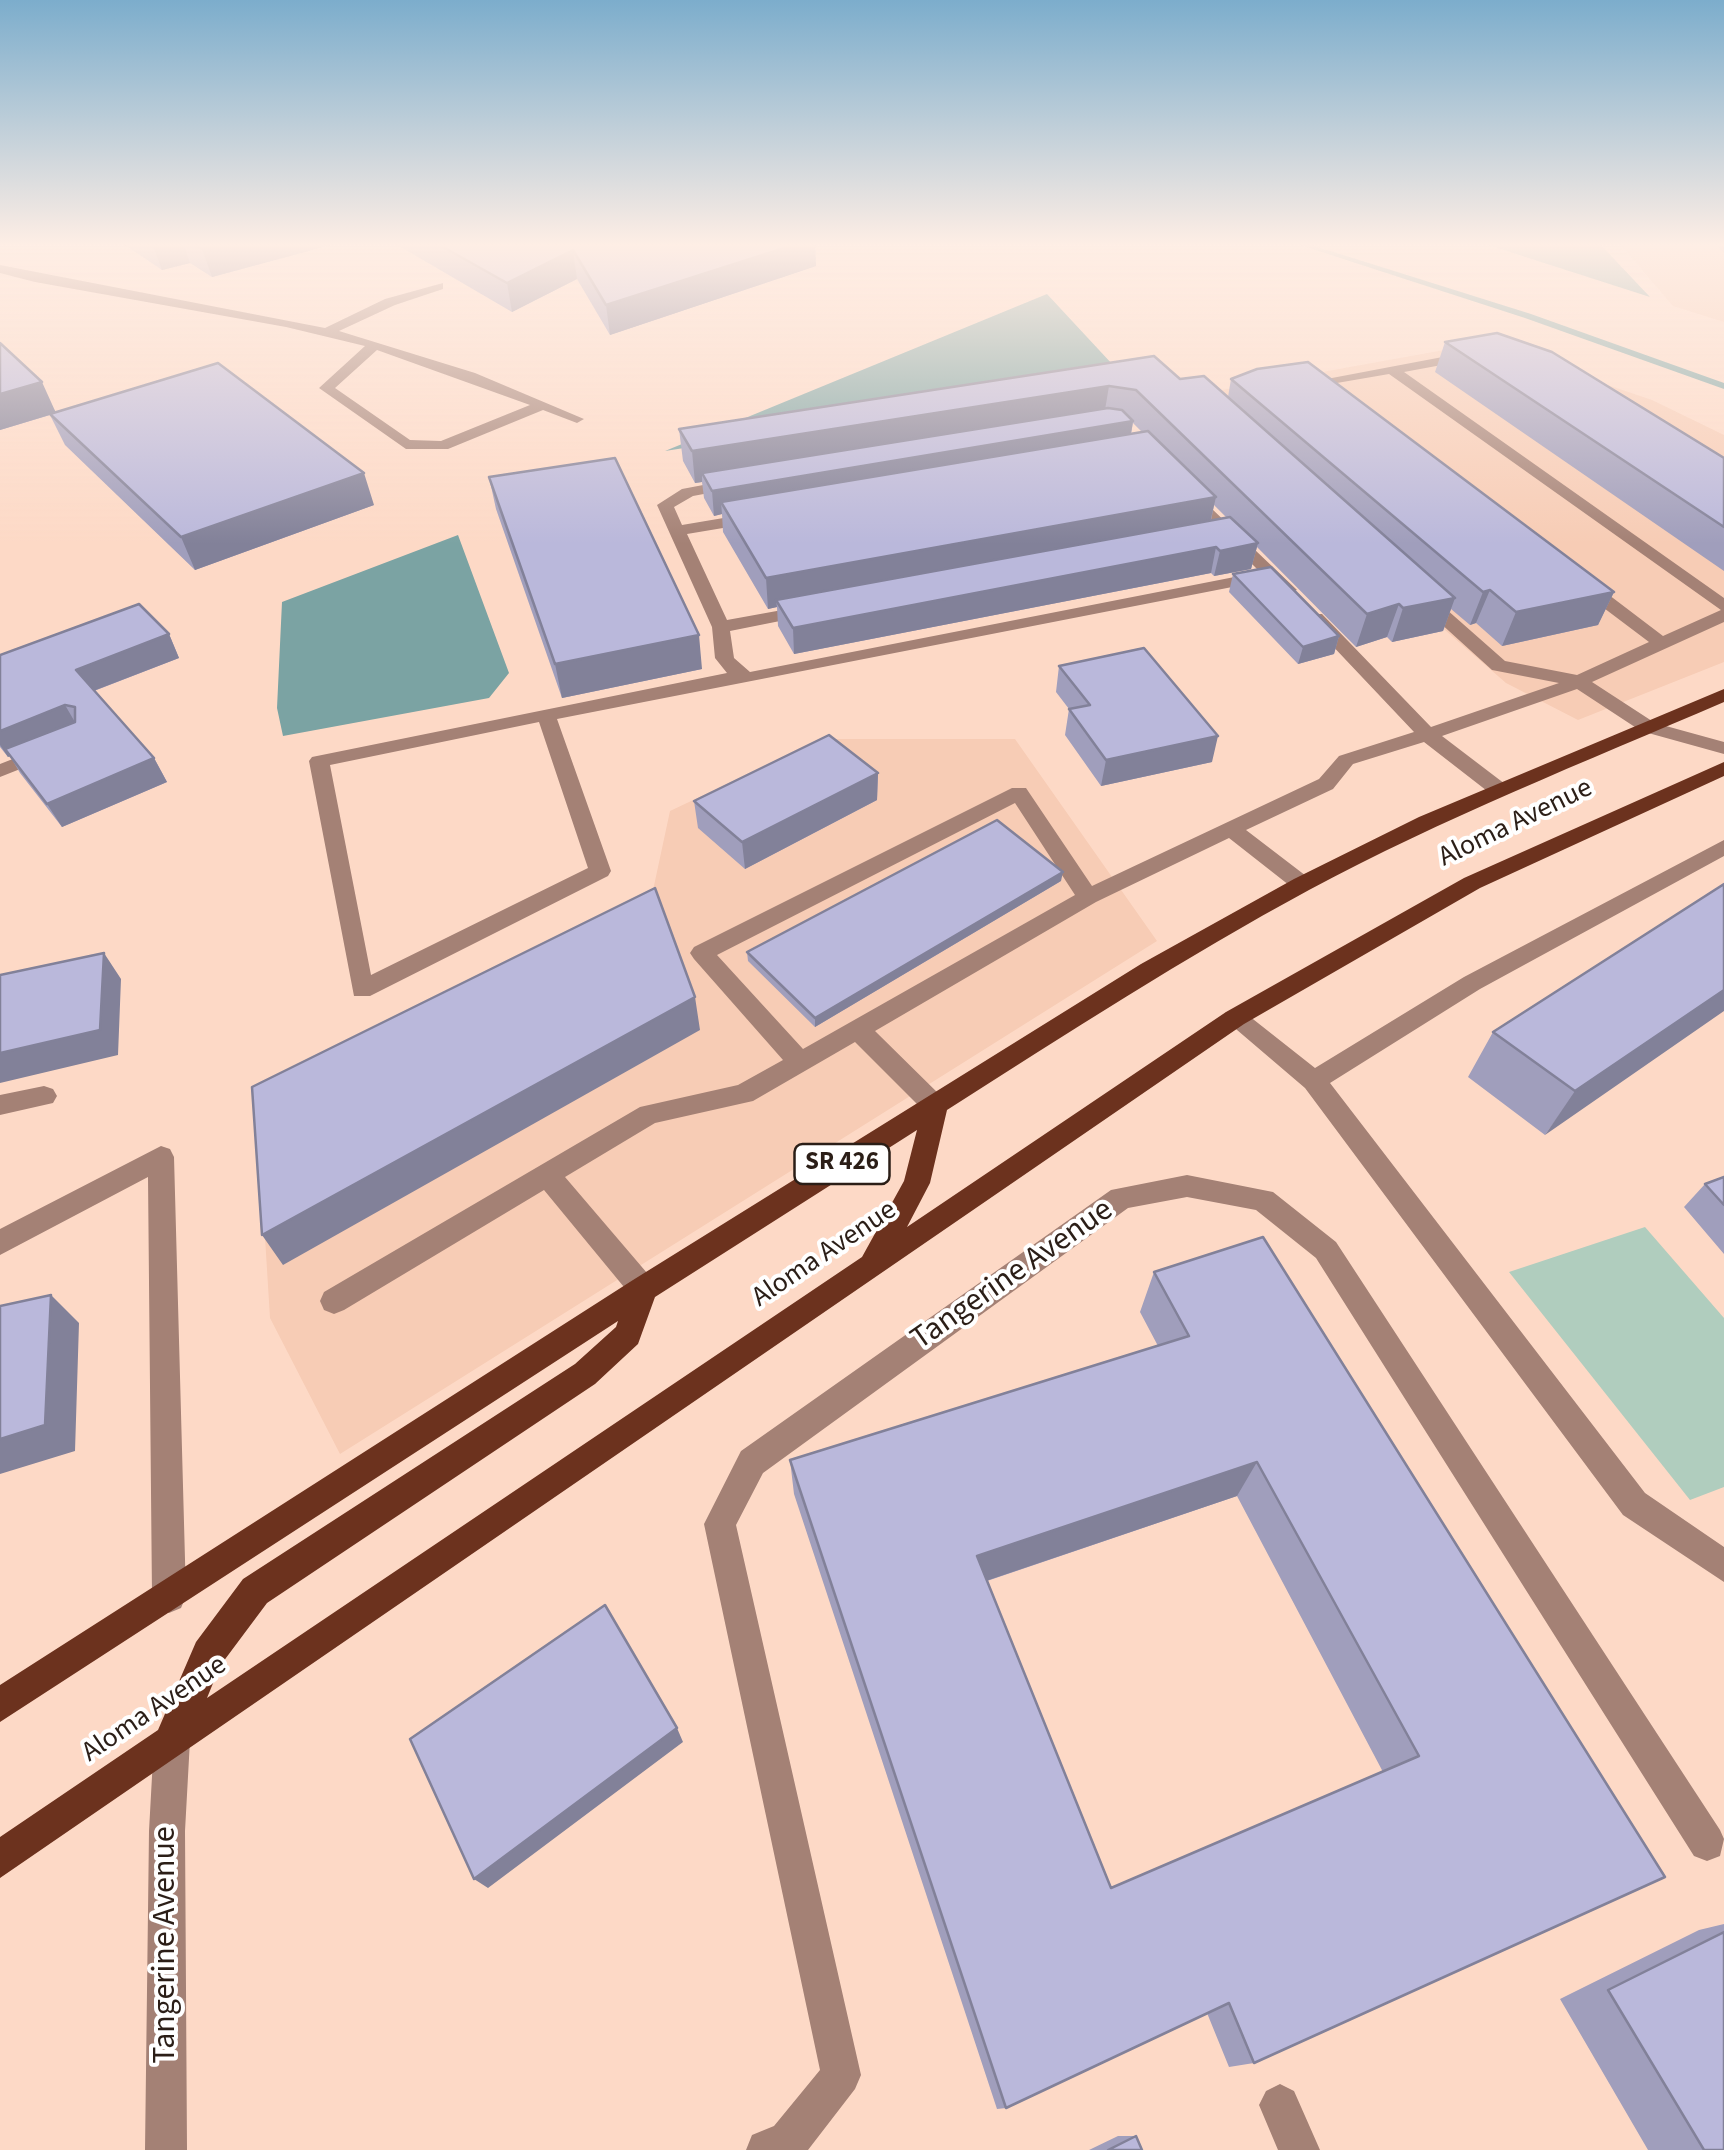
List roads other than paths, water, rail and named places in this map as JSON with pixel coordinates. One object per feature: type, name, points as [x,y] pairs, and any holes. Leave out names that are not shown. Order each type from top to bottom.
[{"type":"main road","name":"Aloma Avenue","points":[[0,1704],[643,1289],[1149,970],[1302,884],[1498,789],[1724,695]]},
{"type":"main road","name":"Aloma Avenue","points":[[0,1859],[1236,1018],[1472,884],[1724,768]]},
{"type":"main road","points":[[872,1266],[917,1184],[935,1106]]},
{"type":"main road","points":[[172,1740],[208,1654],[255,1591],[584,1374],[628,1334],[643,1289]]},
{"type":"street","points":[[365,343],[475,376],[576,419]]},
{"type":"street","points":[[374,346],[326,388],[406,444],[443,446],[542,405]]},
{"type":"street","points":[[1291,385],[1323,384],[1483,354]]},
{"type":"street","points":[[1394,371],[1724,606]]},
{"type":"street","points":[[1323,384],[1338,396]]},
{"type":"street","points":[[1175,478],[1427,734],[1498,789]]},
{"type":"street","points":[[745,483],[688,492],[665,504],[721,627],[718,645],[732,670],[748,678],[1272,574]]},
{"type":"street","points":[[677,532],[775,515]]},
{"type":"street","points":[[1210,536],[1229,532]]},
{"type":"street","points":[[1569,572],[1661,643]]},
{"type":"street","points":[[1412,588],[1499,666],[1576,680],[1648,726],[1724,748]]},
{"type":"street","points":[[721,627],[838,605]]},
{"type":"street","points":[[334,1301],[650,1114],[744,1094],[1088,898],[1326,784],[1346,760],[1541,698],[1724,615]]},
{"type":"street","points":[[546,715],[600,872],[362,990],[319,761],[546,715],[742,676]]},
{"type":"street","points":[[0,771],[64,745]]},
{"type":"street","points":[[799,1061],[702,953],[1019,793],[1088,898]]},
{"type":"street","points":[[1232,828],[1302,884]]},
{"type":"street","points":[[1314,1080],[1472,983],[1724,847]]},
{"type":"street","points":[[1236,1018],[1314,1080],[1634,1504],[1724,1566]]},
{"type":"street","points":[[857,1028],[935,1106]]},
{"type":"street","points":[[0,1105],[44,1096]]},
{"type":"street","points":[[0,1244],[161,1157],[169,1596]]},
{"type":"street","points":[[547,1174],[643,1289]]},
{"type":"street","name":"Tangerine Avenue","points":[[766,2150],[789,2142],[842,2075],[720,1524],[752,1462],[1120,1198],[1187,1186],[1264,1200],[1326,1250],[1706,1843]]},
{"type":"street","name":"Tangerine Avenue","points":[[166,2150],[167,1831],[172,1740]]},
{"type":"street","points":[[1280,2105],[1299,2150]]},
{"type":"water","points":[[927,343],[1093,343],[1126,379],[665,451]]},
{"type":"water","points":[[458,535],[509,673],[489,698],[283,736],[277,708],[282,602]]},
{"type":"waterway","points":[[1605,343],[1724,386]]}]
